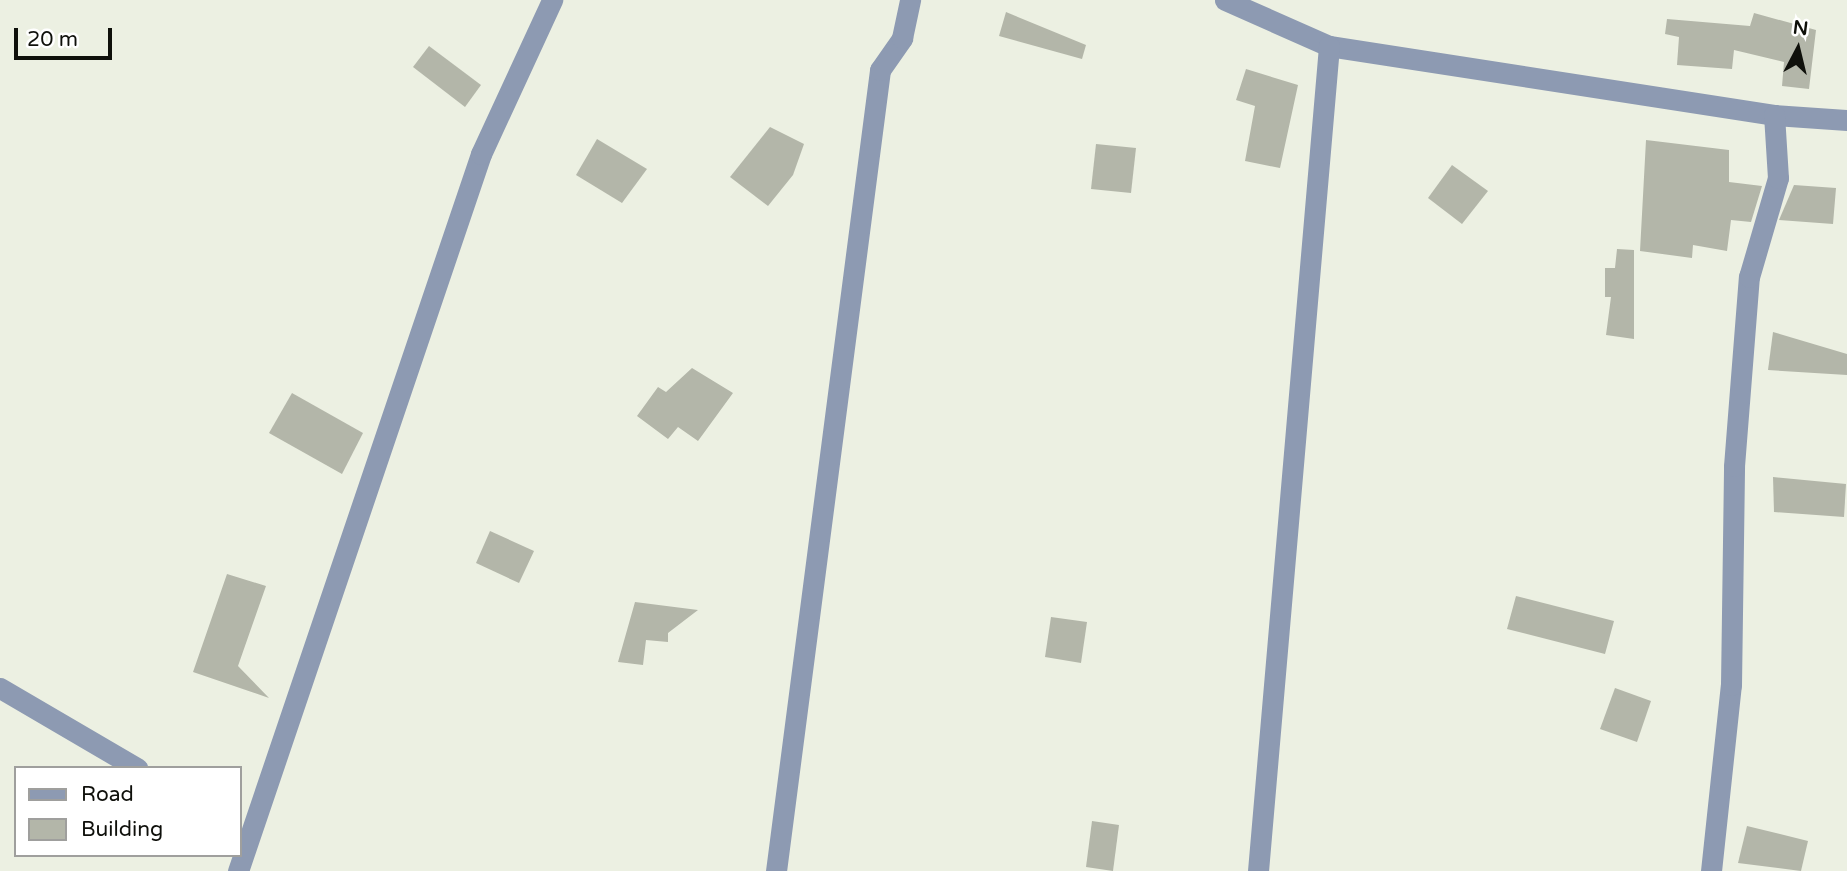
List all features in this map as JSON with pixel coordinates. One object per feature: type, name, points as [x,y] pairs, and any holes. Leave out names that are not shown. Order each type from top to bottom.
[{"type":"street","points":[[242,848],[245,830],[481,154],[552,0]]},
{"type":"street","points":[[776,871],[880,70],[902,38],[911,0]]},
{"type":"street","points":[[1224,0],[1329,46],[1774,116],[1847,120]]},
{"type":"street","points":[[1258,871],[1329,46]]},
{"type":"street","points":[[1711,871],[1731,685],[1734,466],[1749,277],[1778,178],[1774,116]]},
{"type":"street","points":[[0,688],[134,766]]},
{"type":"building","points":[[1006,12],[1086,45],[1082,59],[999,36]]},
{"type":"building","points":[[1754,13],[1816,30],[1809,89],[1782,86],[1784,62],[1734,50],[1732,69],[1677,65],[1679,37],[1665,34],[1667,19],[1750,26]]},
{"type":"building","points":[[429,46],[481,85],[465,107],[413,67]]},
{"type":"building","points":[[1246,69],[1298,85],[1280,168],[1245,161],[1255,106],[1236,100]]},
{"type":"building","points":[[770,127],[804,144],[793,175],[768,206],[730,177]]},
{"type":"building","points":[[597,139],[647,169],[622,203],[576,175]]},
{"type":"building","points":[[1646,140],[1729,150],[1729,182],[1762,186],[1751,222],[1731,220],[1727,251],[1693,245],[1692,258],[1640,251]]},
{"type":"building","points":[[1096,144],[1136,148],[1131,193],[1091,189]]},
{"type":"building","points":[[1452,165],[1488,191],[1462,224],[1428,198]]},
{"type":"building","points":[[1794,185],[1836,188],[1833,224],[1779,220]]},
{"type":"building","points":[[1617,249],[1634,250],[1634,339],[1606,335],[1611,297],[1605,297],[1605,268],[1615,268]]},
{"type":"building","points":[[1773,332],[1847,354],[1847,375],[1768,370]]},
{"type":"building","points":[[692,368],[733,393],[698,441],[678,427],[668,439],[637,416],[658,387],[666,392]]},
{"type":"building","points":[[292,393],[363,433],[342,474],[269,433]]},
{"type":"building","points":[[1773,477],[1846,484],[1844,517],[1774,512]]},
{"type":"building","points":[[490,531],[534,551],[519,583],[476,563]]},
{"type":"building","points":[[227,574],[266,586],[238,666],[269,698],[193,672]]},
{"type":"building","points":[[1516,596],[1614,621],[1605,654],[1507,629]]},
{"type":"building","points":[[635,602],[698,610],[668,633],[668,642],[646,640],[643,665],[618,662]]},
{"type":"building","points":[[1051,617],[1087,622],[1081,663],[1045,657]]},
{"type":"building","points":[[1615,688],[1651,701],[1637,742],[1600,729]]},
{"type":"building","points":[[1092,821],[1119,825],[1113,871],[1086,867]]},
{"type":"building","points":[[1747,826],[1808,841],[1801,871],[1738,863]]}]
